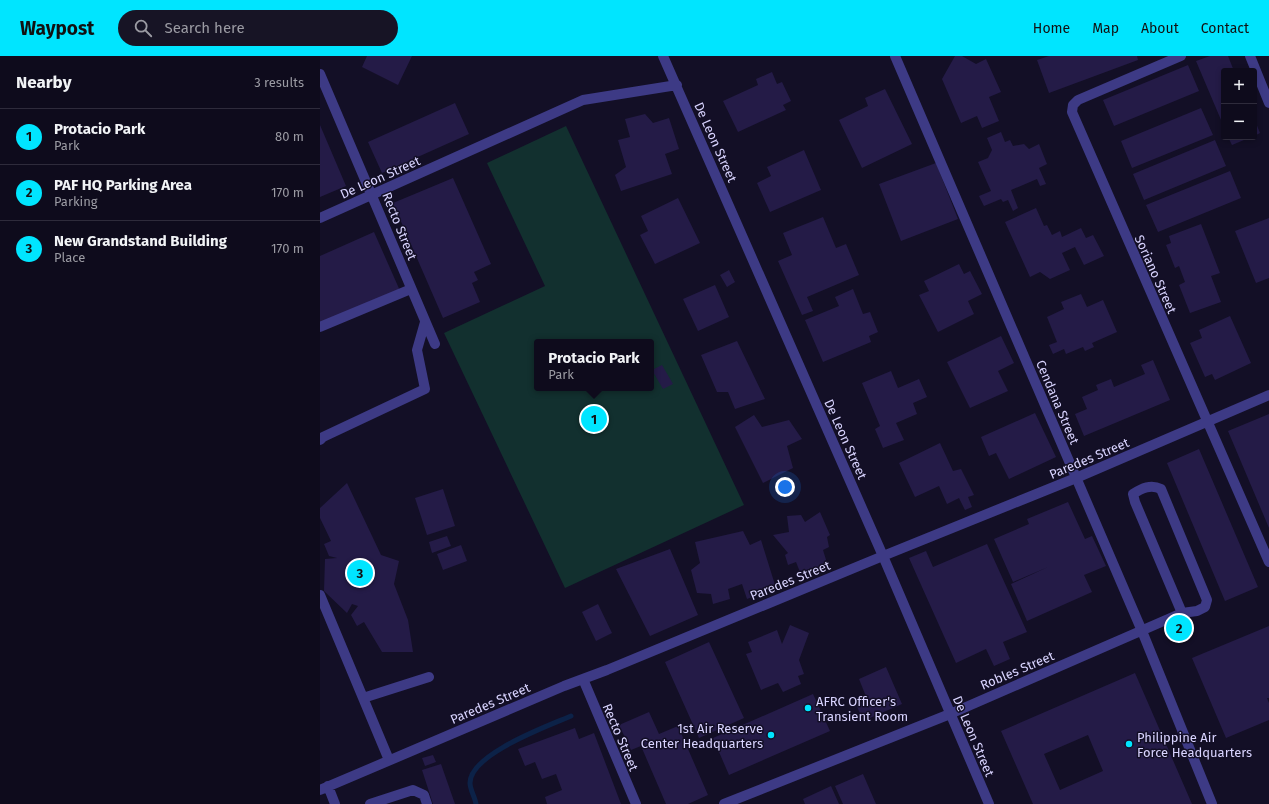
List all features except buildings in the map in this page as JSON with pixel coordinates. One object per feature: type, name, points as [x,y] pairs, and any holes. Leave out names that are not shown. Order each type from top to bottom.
[{"type":"lane","name":"De Leon Street","points":[[663,56],[883,556],[989,804]]},
{"type":"lane","name":"Cendana Street","points":[[895,56],[1142,631],[1212,804]]},
{"type":"lane","name":"Soriano Street","points":[[1181,56],[1078,100],[1073,105],[1072,112],[1269,562]]},
{"type":"lane","points":[[1250,56],[1269,103]]},
{"type":"lane","name":"Recto Street","points":[[320,74],[373,194],[435,344]]},
{"type":"lane","name":"De Leon Street","points":[[320,218],[583,100],[677,85]]},
{"type":"lane","points":[[320,327],[412,289]]},
{"type":"lane","points":[[320,440],[323,437],[425,388],[417,350],[426,322]]},
{"type":"lane","name":"Paredes Street","points":[[324,788],[583,679],[1076,478],[1269,395]]},
{"type":"lane","name":"Robles Street","points":[[724,804],[950,714],[1182,613],[1197,611],[1205,607],[1207,600],[1161,489],[1154,486],[1140,489],[1133,494],[1135,502],[1182,613]]},
{"type":"lane","points":[[320,595],[389,760]]},
{"type":"lane","points":[[363,698],[429,677]]},
{"type":"lane","name":"Recto Street","points":[[583,679],[636,804]]},
{"type":"lane","points":[[324,788],[334,804]]},
{"type":"lane","points":[[370,804],[413,790],[424,794],[427,804]]},
{"type":"green space","points":[[566,126],[744,505],[565,588],[444,333],[545,286],[487,163]]},
{"type":"waterway","points":[[476,804],[470,783],[473,772],[483,762],[512,742],[571,716]]},
{"type":"place","name":"Protacio Park","points":[[594,419]]},
{"type":"place","name":"New Grandstand Building","points":[[360,573]]},
{"type":"place","name":"PAF HQ Parking Area","points":[[1179,628]]},
{"type":"place","name":"AFRC Officer's Transient Room","points":[[808,708]]},
{"type":"place","name":"1st Air Reserve Center Headquarters","points":[[771,735]]},
{"type":"place","name":"Philippine Air Force Headquarters","points":[[1129,744]]}]
